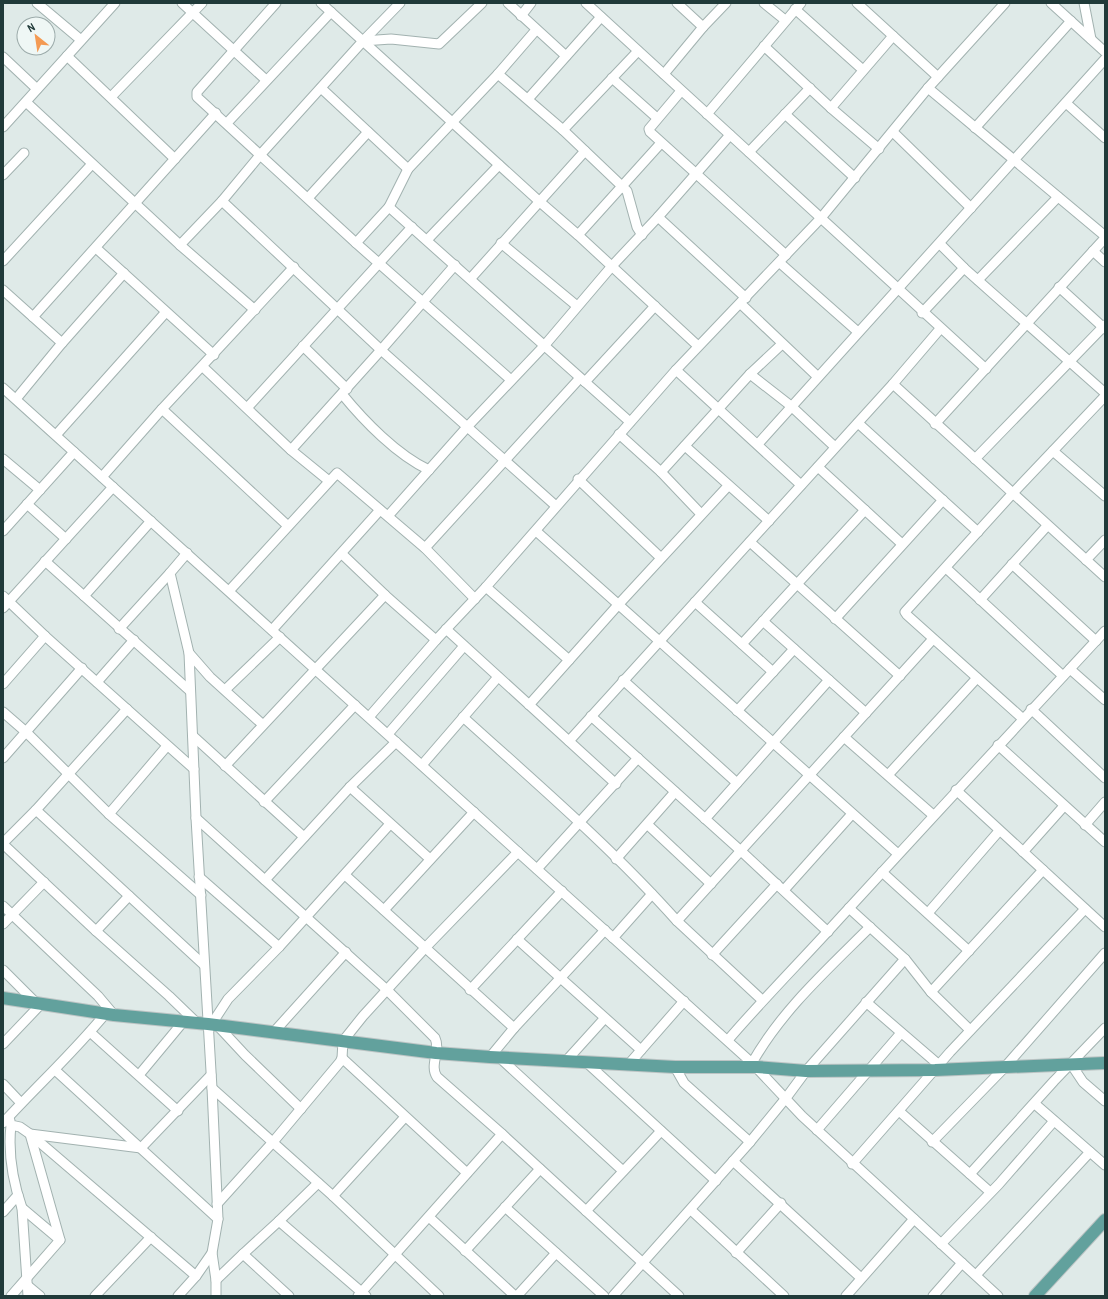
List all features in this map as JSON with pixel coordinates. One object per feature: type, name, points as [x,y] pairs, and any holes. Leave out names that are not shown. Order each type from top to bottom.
[{"type":"main road","points":[[3,998],[39,1002],[110,1014],[436,1053],[495,1058],[675,1067],[755,1065],[806,1071],[868,1071],[937,1067],[1005,1068],[1105,1063]]},
{"type":"main road","points":[[1035,1296],[1105,1220]]},
{"type":"street","points":[[37,3],[81,40]]},
{"type":"street","points":[[3,127],[115,3]]},
{"type":"street","points":[[182,3],[266,80]]},
{"type":"street","points":[[111,97],[202,3]]},
{"type":"street","points":[[276,3],[196,94],[356,243],[511,380]]},
{"type":"street","points":[[321,3],[578,235],[698,346]]},
{"type":"street","points":[[180,245],[222,201],[261,154],[363,41],[400,3]]},
{"type":"street","points":[[363,41],[391,39],[439,44],[482,3]]},
{"type":"street","points":[[508,3],[566,56]]},
{"type":"street","points":[[521,16],[531,3]]},
{"type":"street","points":[[586,3],[821,218],[922,313],[986,369]]},
{"type":"street","points":[[677,3],[703,27]]},
{"type":"street","points":[[664,74],[703,27],[726,3]]},
{"type":"street","points":[[764,3],[785,20]]},
{"type":"street","points":[[857,3],[938,77]]},
{"type":"street","points":[[369,717],[436,640],[536,531],[578,480],[676,370],[744,301],[821,218],[880,149],[928,88],[1005,3]]},
{"type":"street","points":[[1051,3],[1105,52]]},
{"type":"street","points":[[1084,3],[1091,40]]},
{"type":"street","points":[[708,114],[798,6],[863,70]]},
{"type":"street","points":[[227,123],[331,12]]},
{"type":"street","points":[[528,99],[601,17]]},
{"type":"street","points":[[975,128],[1071,21]]},
{"type":"street","points":[[356,243],[389,207],[408,169],[498,74],[536,30]]},
{"type":"street","points":[[831,108],[893,36]]},
{"type":"street","points":[[764,46],[831,108],[880,149]]},
{"type":"street","points":[[563,130],[638,50]]},
{"type":"street","points":[[67,56],[175,159]]},
{"type":"street","points":[[3,57],[37,89]]},
{"type":"street","points":[[758,444],[897,289],[940,244],[1013,160],[1105,59]]},
{"type":"street","points":[[498,74],[563,130],[623,187],[629,195],[637,227],[642,235]]},
{"type":"street","points":[[612,78],[657,118]]},
{"type":"street","points":[[321,88],[408,169]]},
{"type":"street","points":[[749,152],[810,88]]},
{"type":"street","points":[[928,88],[1105,237],[935,424]]},
{"type":"street","points":[[681,91],[649,129],[661,143],[786,255]]},
{"type":"street","points":[[26,102],[180,245],[255,310]]},
{"type":"street","points":[[1066,103],[1105,138]]},
{"type":"street","points":[[33,317],[136,204],[216,113]]},
{"type":"street","points":[[785,114],[855,178]]},
{"type":"street","points":[[308,198],[368,132]]},
{"type":"street","points":[[893,132],[971,208]]},
{"type":"street","points":[[388,516],[468,426],[544,346],[576,306],[697,174],[730,135]]},
{"type":"street","points":[[578,235],[623,187],[661,143]]},
{"type":"street","points":[[470,278],[585,151]]},
{"type":"street","points":[[3,175],[24,153]]},
{"type":"street","points":[[3,261],[92,164]]},
{"type":"street","points":[[427,240],[499,165]]},
{"type":"street","points":[[978,280],[1058,197]]},
{"type":"street","points":[[222,201],[381,350],[556,506]]},
{"type":"street","points":[[389,207],[630,422]]},
{"type":"street","points":[[658,217],[744,301],[782,344],[818,377]]},
{"type":"street","points":[[247,408],[412,227]]},
{"type":"street","points":[[501,243],[576,306]]},
{"type":"street","points":[[940,244],[964,268],[1070,361],[1105,395],[1013,493],[905,612],[976,678],[1022,718]]},
{"type":"street","points":[[96,248],[214,355]]},
{"type":"street","points":[[1093,251],[1105,262]]},
{"type":"street","points":[[780,263],[858,332]]},
{"type":"street","points":[[291,450],[455,265]]},
{"type":"street","points":[[102,477],[162,409],[203,367],[294,267]]},
{"type":"street","points":[[922,313],[964,268]]},
{"type":"street","points":[[16,399],[62,343],[124,273]]},
{"type":"street","points":[[975,459],[1104,327],[1060,287]]},
{"type":"street","points":[[3,290],[62,343]]},
{"type":"street","points":[[425,548],[505,460],[655,306]]},
{"type":"street","points":[[56,436],[166,312]]},
{"type":"street","points":[[569,741],[858,423],[940,329]]},
{"type":"street","points":[[661,472],[750,374],[782,344]]},
{"type":"street","points":[[303,346],[382,435],[406,457],[428,470]]},
{"type":"street","points":[[203,367],[291,450],[329,482]]},
{"type":"street","points":[[676,370],[801,485]]},
{"type":"street","points":[[750,374],[791,406],[835,447]]},
{"type":"street","points":[[893,384],[935,424],[1105,577]]},
{"type":"street","points":[[3,388],[728,1040],[755,1065],[817,1130],[852,1164],[998,1296]]},
{"type":"street","points":[[162,409],[288,526]]},
{"type":"street","points":[[858,423],[978,532]]},
{"type":"street","points":[[619,434],[661,472],[701,514]]},
{"type":"street","points":[[685,446],[769,521]]},
{"type":"street","points":[[1053,451],[1105,496]]},
{"type":"street","points":[[3,531],[74,452]]},
{"type":"street","points":[[3,459],[40,490]]},
{"type":"street","points":[[818,467],[902,544]]},
{"type":"street","points":[[229,591],[338,473],[425,548],[475,599]]},
{"type":"street","points":[[578,480],[661,558]]},
{"type":"street","points":[[529,705],[618,605],[728,486]]},
{"type":"street","points":[[113,487],[45,562],[5,602],[82,668],[194,769]]},
{"type":"street","points":[[835,619],[943,500]]},
{"type":"street","points":[[27,504],[66,539]]},
{"type":"street","points":[[272,630],[380,510]]},
{"type":"street","points":[[742,644],[865,510]]},
{"type":"street","points":[[84,596],[151,521]]},
{"type":"street","points":[[980,600],[1048,526]]},
{"type":"street","points":[[536,531],[898,854]]},
{"type":"street","points":[[1086,560],[1105,540]]},
{"type":"street","points":[[750,542],[900,676]]},
{"type":"street","points":[[119,629],[187,553]]},
{"type":"street","points":[[342,554],[385,595],[436,640]]},
{"type":"street","points":[[45,562],[190,691]]},
{"type":"street","points":[[1012,564],[1096,641]]},
{"type":"street","points":[[946,568],[1063,676]]},
{"type":"street","points":[[170,573],[189,653],[199,877],[212,1088],[218,1219],[212,1253],[216,1280],[216,1296]]},
{"type":"street","points":[[486,587],[569,660]]},
{"type":"street","points":[[225,766],[262,724],[385,595]]},
{"type":"street","points":[[695,602],[773,672]]},
{"type":"street","points":[[763,621],[866,713]]},
{"type":"street","points":[[446,629],[616,784]]},
{"type":"street","points":[[728,1040],[762,1000],[828,932],[1022,718],[1105,631]]},
{"type":"street","points":[[3,684],[45,636]]},
{"type":"street","points":[[225,690],[280,637]]},
{"type":"street","points":[[677,921],[933,639]]},
{"type":"street","points":[[97,682],[134,640]]},
{"type":"street","points":[[388,734],[464,646]]},
{"type":"street","points":[[737,711],[794,649]]},
{"type":"street","points":[[189,653],[210,677],[262,724]]},
{"type":"street","points":[[3,758],[82,668]]},
{"type":"street","points":[[1070,669],[1105,700]]},
{"type":"street","points":[[422,765],[498,677]]},
{"type":"street","points":[[888,775],[976,678]]},
{"type":"street","points":[[624,680],[737,783]]},
{"type":"street","points":[[705,819],[829,680]]},
{"type":"street","points":[[264,802],[355,705]]},
{"type":"street","points":[[127,709],[36,810],[3,844],[96,931],[169,996],[245,1055],[301,1109]]},
{"type":"street","points":[[1032,709],[1105,778]]},
{"type":"street","points":[[3,712],[26,732],[109,814],[201,895]]},
{"type":"street","points":[[591,716],[781,887],[828,932]]},
{"type":"street","points":[[463,717],[580,823],[652,894],[677,921],[762,1000]]},
{"type":"street","points":[[193,736],[304,837]]},
{"type":"street","points":[[844,737],[934,815]]},
{"type":"street","points":[[265,880],[350,787],[396,742]]},
{"type":"street","points":[[998,745],[1105,842]]},
{"type":"street","points":[[109,814],[167,746]]},
{"type":"street","points":[[538,869],[638,758]]},
{"type":"street","points":[[350,787],[430,859]]},
{"type":"street","points":[[956,790],[1105,927]]},
{"type":"street","points":[[616,859],[648,825],[675,792]]},
{"type":"street","points":[[1085,825],[1105,802]]},
{"type":"street","points":[[1023,852],[1064,806]]},
{"type":"street","points":[[36,810],[204,965]]},
{"type":"street","points":[[384,910],[474,812]]},
{"type":"street","points":[[712,955],[852,814]]},
{"type":"street","points":[[196,818],[346,952],[435,1038],[438,1044],[434,1069],[437,1077],[502,1134],[679,1296]]},
{"type":"street","points":[[208,1025],[228,999],[279,947],[390,824]]},
{"type":"street","points":[[648,825],[711,884]]},
{"type":"street","points":[[928,913],[1000,831]]},
{"type":"street","points":[[217,1204],[273,1142],[342,1058],[343,1041],[425,948],[518,852]]},
{"type":"street","points":[[931,992],[1043,870]]},
{"type":"street","points":[[882,872],[969,951]]},
{"type":"street","points":[[345,874],[470,990],[514,1028]]},
{"type":"street","points":[[199,877],[279,947]]},
{"type":"street","points":[[3,924],[44,882]]},
{"type":"street","points":[[470,990],[562,891]]},
{"type":"street","points":[[613,938],[652,894]]},
{"type":"street","points":[[96,931],[129,896]]},
{"type":"street","points":[[3,906],[98,996],[110,1014],[90,1032],[55,1070],[21,1103],[7,1121],[18,1196],[22,1208],[28,1296]]},
{"type":"street","points":[[849,908],[905,959],[931,992],[970,1030]]},
{"type":"street","points":[[852,1164],[970,1030],[1085,909]]},
{"type":"street","points":[[755,1065],[768,1037],[800,998],[870,927]]},
{"type":"street","points":[[605,930],[514,1028],[495,1058],[623,1171]]},
{"type":"street","points":[[517,939],[604,1019],[641,1050]]},
{"type":"street","points":[[274,1033],[346,952]]},
{"type":"street","points":[[932,1142],[1005,1068],[1105,953]]},
{"type":"street","points":[[613,1296],[750,1142],[806,1071],[905,959]]},
{"type":"street","points":[[3,970],[39,1002],[3,1044]]},
{"type":"street","points":[[628,1065],[684,1001]]},
{"type":"street","points":[[866,1002],[902,1033],[937,1067]]},
{"type":"street","points":[[566,1061],[604,1019]]},
{"type":"street","points":[[139,1075],[183,1022]]},
{"type":"street","points":[[970,1174],[1105,1029]]},
{"type":"street","points":[[90,1032],[178,1111]]},
{"type":"street","points":[[817,1130],[902,1033]]},
{"type":"street","points":[[342,1058],[467,1173]]},
{"type":"street","points":[[586,1062],[716,1181]]},
{"type":"street","points":[[1071,1064],[1083,1082],[1105,1101]]},
{"type":"street","points":[[675,1067],[684,1083],[750,1142]]},
{"type":"street","points":[[55,1070],[218,1219]]},
{"type":"street","points":[[141,1148],[211,1075]]},
{"type":"street","points":[[3,1084],[21,1103]]},
{"type":"street","points":[[212,1088],[333,1196],[439,1296]]},
{"type":"street","points":[[1034,1104],[1105,1165]]},
{"type":"street","points":[[899,1111],[932,1142],[989,1191]]},
{"type":"street","points":[[333,1196],[406,1117]]},
{"type":"street","points":[[941,1244],[989,1191],[998,1184],[1054,1120]]},
{"type":"street","points":[[7,1121],[30,1134],[196,1276]]},
{"type":"street","points":[[586,1211],[661,1131]]},
{"type":"street","points":[[30,1134],[141,1148]]},
{"type":"street","points":[[30,1134],[60,1240]]},
{"type":"street","points":[[279,1221],[362,1295],[394,1255],[502,1134]]},
{"type":"street","points":[[976,1275],[1090,1152]]},
{"type":"street","points":[[733,1161],[781,1203],[861,1278]]},
{"type":"street","points":[[465,1251],[540,1169]]},
{"type":"street","points":[[216,1280],[318,1183]]},
{"type":"street","points":[[3,1212],[18,1196]]},
{"type":"street","points":[[736,1253],[781,1203]]},
{"type":"street","points":[[505,1207],[604,1296]]},
{"type":"street","points":[[22,1208],[60,1240]]},
{"type":"street","points":[[690,1210],[784,1296]]},
{"type":"street","points":[[429,1217],[516,1296],[556,1253]]},
{"type":"street","points":[[846,1296],[914,1219]]},
{"type":"street","points":[[95,1296],[151,1237]]},
{"type":"street","points":[[11,1296],[28,1282],[60,1240]]},
{"type":"street","points":[[178,1296],[196,1276],[212,1253]]},
{"type":"street","points":[[243,1254],[289,1296]]},
{"type":"street","points":[[933,1296],[962,1263]]},
{"type":"street","points":[[28,1282],[40,1296]]}]
